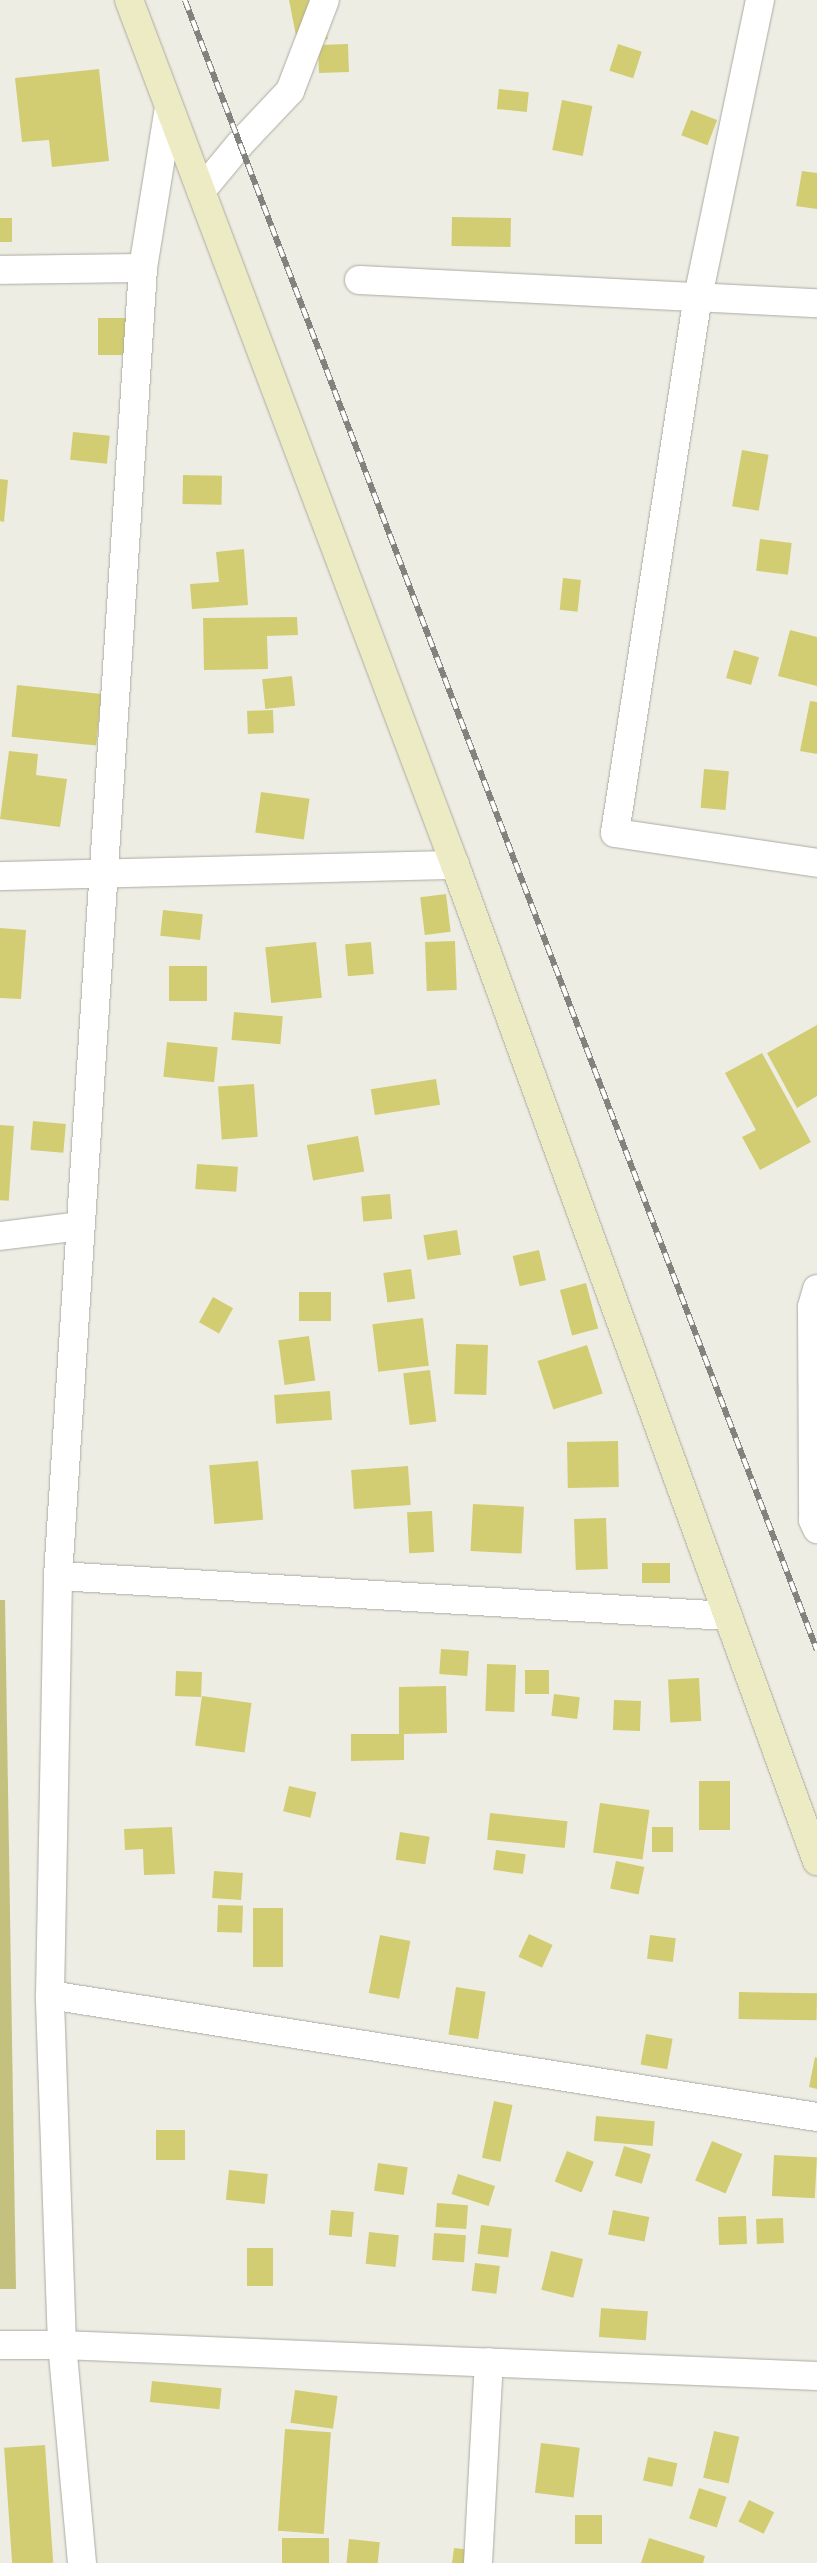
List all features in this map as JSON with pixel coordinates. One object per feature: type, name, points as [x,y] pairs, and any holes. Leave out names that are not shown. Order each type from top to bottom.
[{"type":"street","points":[[129,0],[455,865],[817,1861]]},
{"type":"street","points":[[201,191],[240,144],[290,91],[325,0]]},
{"type":"street","points":[[760,0],[698,296],[615,833],[817,864]]},
{"type":"street","points":[[82,2563],[62,2344],[50,1994],[58,1576],[101,874],[143,268],[169,107]]},
{"type":"street","points":[[0,270],[143,268]]},
{"type":"street","points":[[358,280],[817,303]]},
{"type":"street","points":[[0,876],[455,865]]},
{"type":"street","points":[[0,1236],[80,1226]]},
{"type":"street","points":[[817,1290],[812,1307],[813,1520],[817,1529]]},
{"type":"street","points":[[58,1576],[728,1616]]},
{"type":"street","points":[[50,1994],[817,2117]]},
{"type":"street","points":[[0,2345],[62,2344],[817,2376]]},
{"type":"street","points":[[478,2563],[489,2362]]},
{"type":"shaded area","points":[[0,1600],[5,1600],[16,2289],[0,2289]]},
{"type":"building","points":[[289,0],[320,0],[328,39],[298,46]]},
{"type":"building","points":[[348,44],[349,72],[319,73],[318,45]]},
{"type":"building","points":[[618,44],[642,52],[633,78],[609,71]]},
{"type":"building","points":[[99,69],[109,161],[52,167],[49,140],[22,142],[15,78]]},
{"type":"building","points":[[499,89],[529,92],[527,112],[497,109]]},
{"type":"building","points":[[562,100],[592,106],[583,156],[552,150]]},
{"type":"building","points":[[691,110],[717,120],[707,145],[681,135]]},
{"type":"building","points":[[802,171],[817,173],[817,209],[796,206]]},
{"type":"building","points":[[452,217],[511,218],[510,247],[451,246]]},
{"type":"building","points":[[0,218],[12,218],[12,242],[0,242]]},
{"type":"building","points":[[98,318],[129,318],[129,355],[98,355]]},
{"type":"building","points":[[73,432],[110,436],[107,464],[70,460]]},
{"type":"building","points":[[742,450],[769,455],[759,511],[732,506]]},
{"type":"building","points":[[183,475],[222,476],[221,505],[182,504]]},
{"type":"building","points":[[0,479],[8,480],[4,522],[0,521]]},
{"type":"building","points":[[760,539],[792,543],[788,575],[756,571]]},
{"type":"building","points":[[244,549],[248,605],[192,609],[190,584],[219,582],[216,552]]},
{"type":"building","points":[[563,578],[581,580],[578,612],[560,610]]},
{"type":"building","points":[[297,617],[298,635],[267,636],[268,669],[204,670],[203,618]]},
{"type":"building","points":[[790,630],[817,637],[817,686],[778,676]]},
{"type":"building","points":[[734,650],[759,657],[751,685],[726,678]]},
{"type":"building","points":[[292,676],[295,706],[265,709],[262,679]]},
{"type":"building","points":[[17,685],[102,694],[96,746],[12,737]]},
{"type":"building","points":[[810,701],[817,702],[817,754],[800,751]]},
{"type":"building","points":[[273,710],[274,733],[248,734],[247,711]]},
{"type":"building","points":[[9,751],[38,754],[36,775],[67,779],[60,827],[0,819]]},
{"type":"building","points":[[704,769],[729,771],[726,810],[701,808]]},
{"type":"building","points":[[261,792],[310,799],[304,839],[255,833]]},
{"type":"building","points":[[446,894],[451,932],[425,935],[420,897]]},
{"type":"building","points":[[163,910],[203,914],[200,940],[160,936]]},
{"type":"building","points":[[0,928],[26,930],[21,999],[0,998]]},
{"type":"building","points":[[455,941],[457,990],[427,991],[425,942]]},
{"type":"building","points":[[316,942],[322,998],[271,1003],[265,947]]},
{"type":"building","points":[[371,942],[374,974],[348,976],[345,944]]},
{"type":"building","points":[[169,966],[207,966],[207,1001],[169,1001]]},
{"type":"building","points":[[234,1012],[283,1016],[280,1044],[232,1040]]},
{"type":"building","points":[[817,1025],[817,1096],[797,1108],[767,1053]]},
{"type":"building","points":[[167,1042],[218,1047],[214,1082],[163,1077]]},
{"type":"building","points":[[762,1053],[811,1142],[760,1170],[742,1137],[756,1130],[725,1073]]},
{"type":"building","points":[[436,1079],[440,1105],[375,1115],[371,1089]]},
{"type":"building","points":[[254,1084],[258,1137],[222,1139],[218,1087]]},
{"type":"building","points":[[33,1121],[66,1124],[63,1153],[30,1150]]},
{"type":"building","points":[[0,1125],[14,1126],[9,1201],[0,1200]]},
{"type":"building","points":[[358,1136],[364,1171],[313,1180],[307,1145]]},
{"type":"building","points":[[197,1164],[238,1167],[236,1192],[195,1189]]},
{"type":"building","points":[[390,1194],[392,1219],[363,1221],[361,1197]]},
{"type":"building","points":[[457,1230],[461,1255],[427,1260],[423,1235]]},
{"type":"building","points":[[539,1250],[546,1280],[520,1286],[513,1256]]},
{"type":"building","points":[[411,1269],[415,1299],[387,1303],[383,1273]]},
{"type":"building","points":[[586,1283],[598,1328],[572,1335],[560,1290]]},
{"type":"building","points":[[299,1292],[331,1292],[331,1321],[299,1321]]},
{"type":"building","points":[[213,1297],[233,1308],[219,1334],[199,1322]]},
{"type":"building","points":[[423,1318],[429,1366],[378,1372],[372,1324]]},
{"type":"building","points":[[309,1336],[315,1381],[285,1385],[278,1340]]},
{"type":"building","points":[[456,1344],[488,1345],[486,1395],[454,1394]]},
{"type":"building","points":[[587,1345],[603,1394],[553,1410],[538,1361]]},
{"type":"building","points":[[430,1370],[436,1422],[410,1425],[403,1373]]},
{"type":"building","points":[[330,1391],[332,1420],[276,1424],[274,1395]]},
{"type":"building","points":[[618,1441],[619,1487],[568,1488],[567,1442]]},
{"type":"building","points":[[258,1461],[263,1520],[214,1524],[209,1465]]},
{"type":"building","points":[[408,1466],[411,1505],[354,1509],[351,1470]]},
{"type":"building","points":[[473,1504],[524,1507],[521,1554],[471,1551]]},
{"type":"building","points":[[432,1511],[434,1552],[409,1553],[407,1512]]},
{"type":"building","points":[[606,1518],[608,1569],[576,1570],[574,1519]]},
{"type":"building","points":[[642,1563],[670,1563],[670,1583],[642,1583]]},
{"type":"building","points":[[441,1649],[469,1651],[467,1676],[439,1674]]},
{"type":"building","points":[[487,1664],[516,1665],[514,1712],[485,1711]]},
{"type":"building","points":[[525,1670],[549,1670],[549,1694],[525,1694]]},
{"type":"building","points":[[176,1671],[202,1672],[201,1697],[175,1696]]},
{"type":"building","points":[[699,1678],[701,1721],[670,1723],[668,1680]]},
{"type":"building","points":[[446,1686],[447,1733],[404,1734],[404,1760],[351,1761],[351,1734],[399,1734],[399,1687]]},
{"type":"building","points":[[554,1694],[580,1697],[577,1719],[551,1716]]},
{"type":"building","points":[[202,1696],[252,1703],[245,1752],[195,1746]]},
{"type":"building","points":[[614,1700],[641,1701],[640,1731],[613,1730]]},
{"type":"building","points":[[699,1781],[730,1781],[730,1830],[699,1830]]},
{"type":"building","points":[[289,1786],[316,1792],[310,1818],[283,1811]]},
{"type":"building","points":[[600,1803],[650,1810],[643,1859],[593,1853]]},
{"type":"building","points":[[490,1813],[568,1821],[565,1848],[487,1840]]},
{"type":"building","points":[[172,1827],[175,1874],[144,1875],[143,1849],[125,1850],[124,1829]]},
{"type":"building","points":[[652,1827],[673,1827],[673,1852],[652,1852]]},
{"type":"building","points":[[400,1832],[430,1837],[425,1864],[396,1860]]},
{"type":"building","points":[[496,1850],[526,1854],[523,1874],[493,1870]]},
{"type":"building","points":[[616,1861],[644,1867],[639,1894],[610,1888]]},
{"type":"building","points":[[214,1871],[243,1873],[241,1900],[212,1898]]},
{"type":"building","points":[[218,1905],[243,1906],[242,1933],[217,1932]]},
{"type":"building","points":[[253,1908],[283,1908],[283,1967],[253,1967]]},
{"type":"building","points":[[529,1934],[553,1945],[542,1968],[518,1957]]},
{"type":"building","points":[[380,1935],[410,1941],[399,1999],[369,1993]]},
{"type":"building","points":[[650,1935],[676,1938],[673,1962],[647,1959]]},
{"type":"building","points":[[456,1987],[486,1992],[478,2039],[448,2034]]},
{"type":"building","points":[[739,1992],[817,1993],[817,2020],[739,2019]]},
{"type":"building","points":[[646,2034],[673,2039],[667,2069],[641,2065]]},
{"type":"building","points":[[815,2057],[817,2058],[817,2089],[809,2087]]},
{"type":"building","points":[[494,2101],[513,2105],[501,2162],[482,2158]]},
{"type":"building","points":[[596,2116],[655,2121],[653,2146],[594,2141]]},
{"type":"building","points":[[156,2130],[185,2130],[185,2160],[156,2160]]},
{"type":"building","points":[[712,2141],[742,2154],[726,2193],[695,2181]]},
{"type":"building","points":[[624,2146],[651,2154],[642,2184],[615,2176]]},
{"type":"building","points":[[567,2151],[594,2162],[582,2192],[555,2182]]},
{"type":"building","points":[[774,2155],[817,2157],[815,2198],[772,2196]]},
{"type":"building","points":[[378,2163],[408,2167],[404,2195],[374,2191]]},
{"type":"building","points":[[229,2170],[268,2174],[265,2204],[226,2200]]},
{"type":"building","points":[[458,2174],[495,2186],[489,2206],[452,2194]]},
{"type":"building","points":[[437,2203],[468,2205],[466,2229],[435,2227]]},
{"type":"building","points":[[331,2210],[354,2212],[352,2237],[329,2235]]},
{"type":"building","points":[[613,2210],[649,2217],[645,2242],[608,2235]]},
{"type":"building","points":[[746,2216],[747,2244],[719,2245],[718,2217]]},
{"type":"building","points":[[783,2218],[784,2243],[757,2244],[756,2219]]},
{"type":"building","points":[[481,2225],[512,2229],[508,2258],[477,2254]]},
{"type":"building","points":[[369,2232],[399,2235],[395,2267],[366,2264]]},
{"type":"building","points":[[434,2233],[466,2235],[464,2262],[432,2260]]},
{"type":"building","points":[[247,2248],[273,2248],[273,2286],[247,2286]]},
{"type":"building","points":[[551,2251],[583,2259],[573,2298],[541,2290]]},
{"type":"building","points":[[475,2263],[500,2266],[496,2294],[472,2291]]},
{"type":"building","points":[[601,2308],[648,2311],[646,2340],[599,2337]]},
{"type":"building","points":[[152,2381],[222,2388],[219,2409],[150,2402]]},
{"type":"building","points":[[295,2390],[338,2396],[333,2429],[290,2423]]},
{"type":"building","points":[[285,2429],[331,2432],[324,2534],[278,2531]]},
{"type":"building","points":[[714,2431],[739,2437],[729,2484],[703,2478]]},
{"type":"building","points":[[541,2443],[580,2448],[574,2497],[535,2493]]},
{"type":"building","points":[[45,2445],[53,2563],[12,2563],[4,2448]]},
{"type":"building","points":[[648,2457],[677,2463],[672,2487],[643,2480]]},
{"type":"building","points":[[699,2488],[727,2497],[717,2527],[689,2518]]},
{"type":"building","points":[[749,2500],[774,2512],[764,2534],[738,2522]]},
{"type":"building","points":[[575,2515],[602,2515],[602,2544],[575,2544]]},
{"type":"building","points":[[282,2538],[329,2538],[329,2563],[282,2563]]},
{"type":"building","points":[[649,2538],[705,2556],[703,2563],[641,2563]]},
{"type":"building","points":[[349,2539],[380,2542],[378,2563],[346,2563]]},
{"type":"building","points":[[454,2548],[480,2551],[478,2563],[452,2563]]},
{"type":"railway","points":[[185,0],[817,1650]]}]
